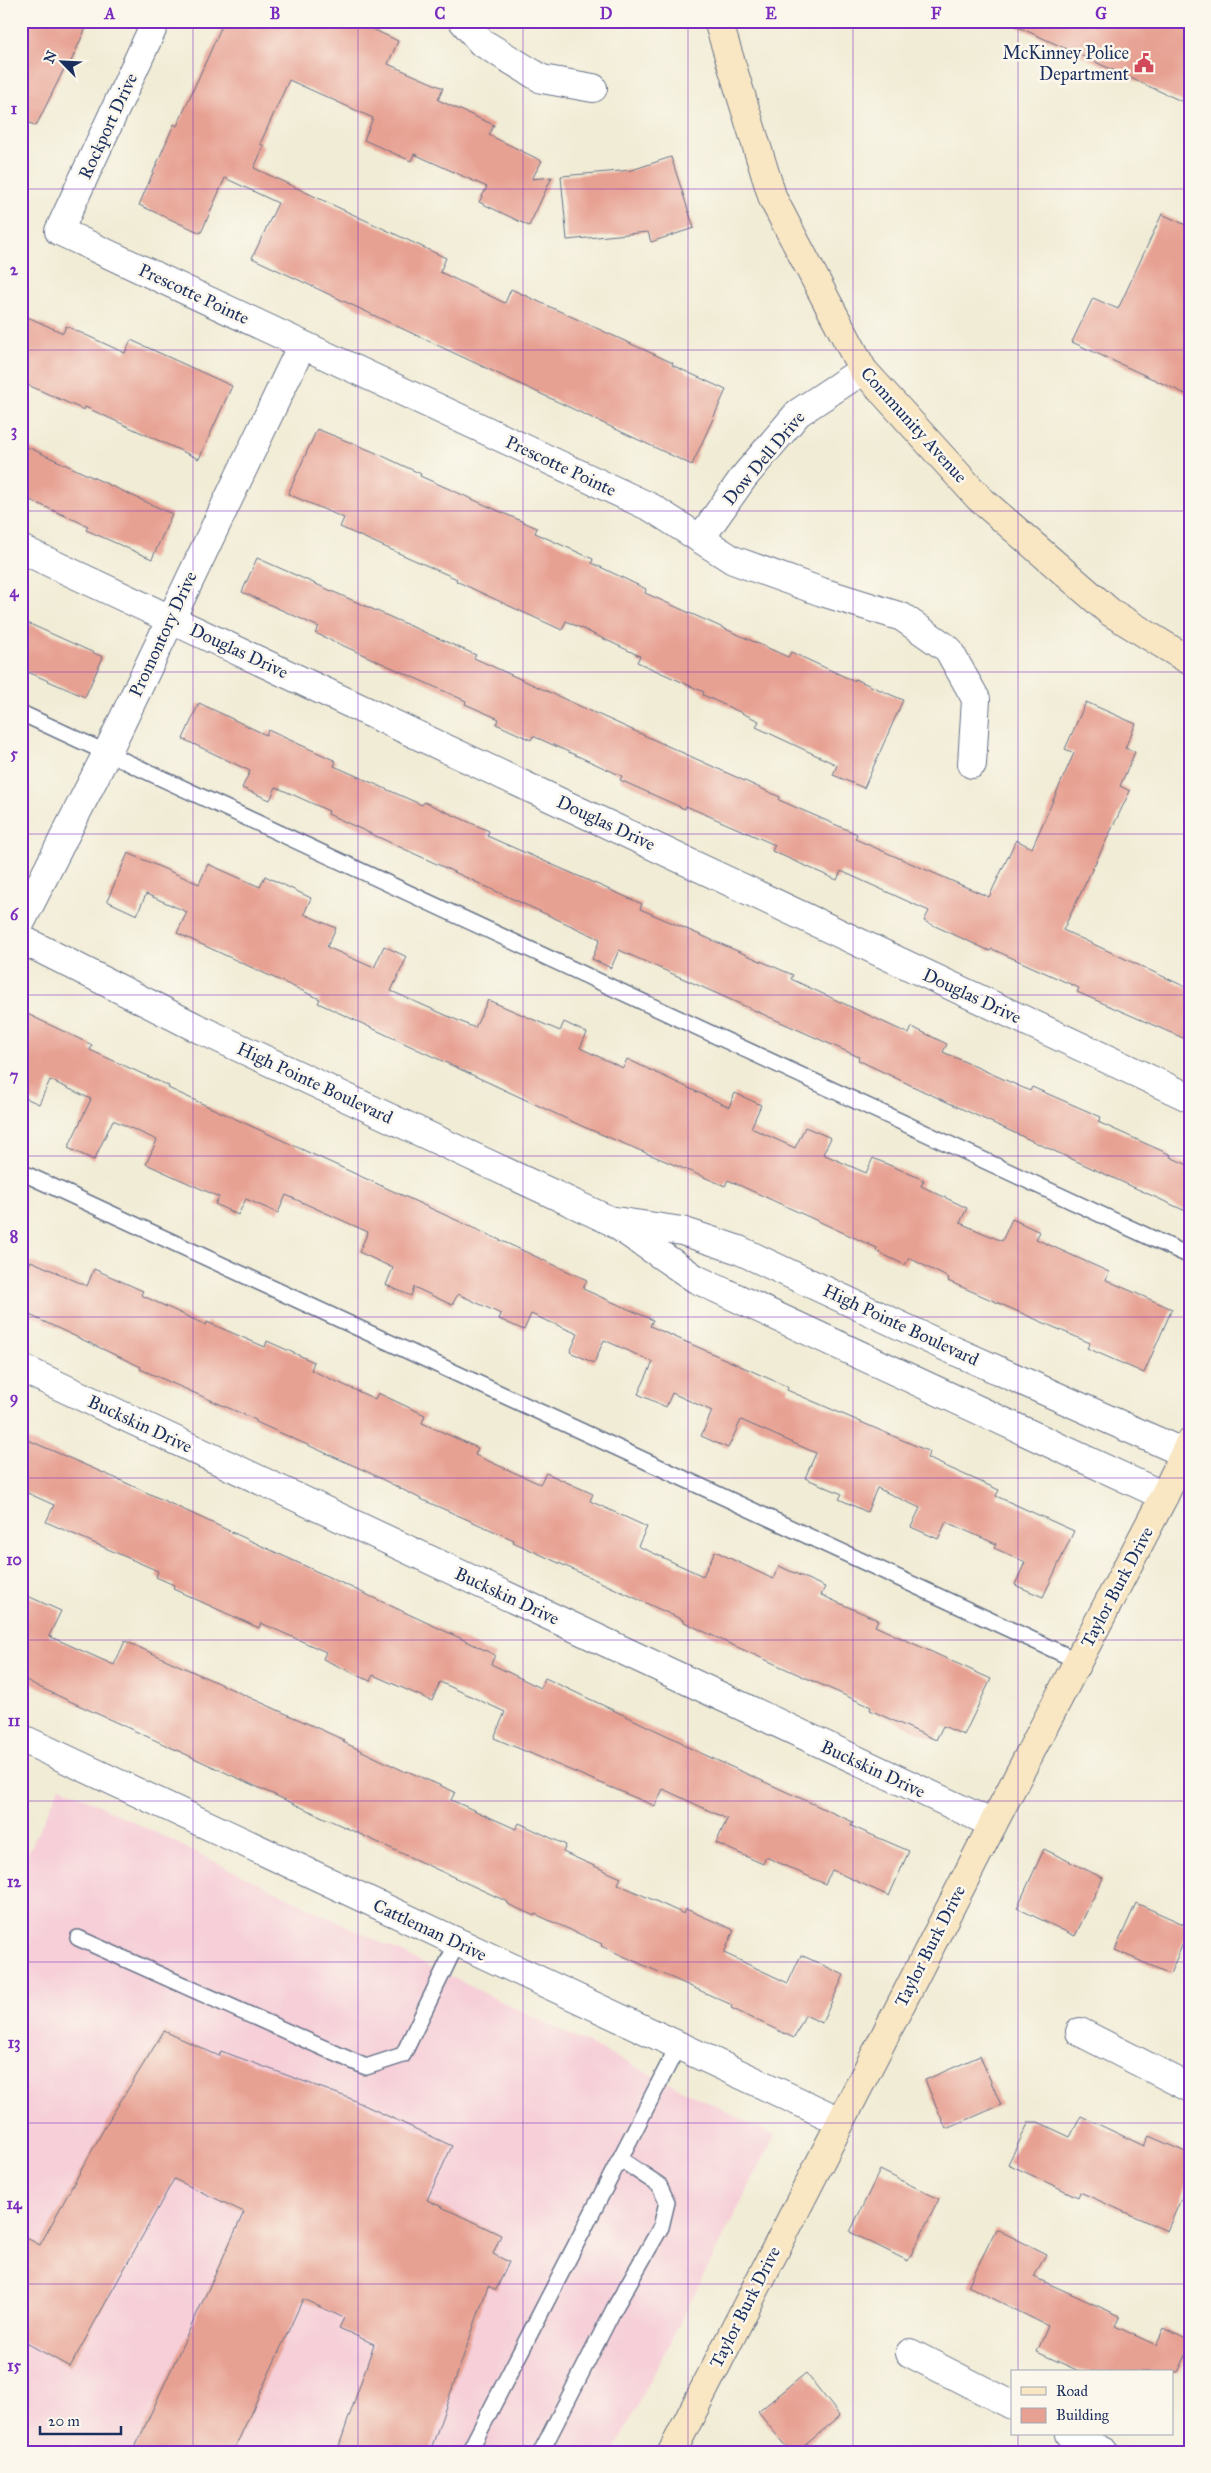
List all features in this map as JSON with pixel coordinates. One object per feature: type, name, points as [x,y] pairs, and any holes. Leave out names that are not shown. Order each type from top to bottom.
[{"type":"street","name":"Rockport Drive","points":[[59,231],[156,21]]},
{"type":"street","points":[[463,21],[481,42],[542,79],[593,88]]},
{"type":"street","name":"Community Avenue","points":[[718,21],[773,199],[863,370],[979,498],[1110,612],[1190,661]]},
{"type":"street","name":"Prescotte Pointe","points":[[59,231],[652,508],[733,560],[902,618],[948,649],[976,699],[972,764]]},
{"type":"street","name":"Promontory Drive","points":[[21,922],[107,753],[302,345]]},
{"type":"street","name":"Dow Dell Drive","points":[[700,539],[743,478],[798,413],[863,370]]},
{"type":"street","name":"Douglas Drive","points":[[21,549],[1190,1098]]},
{"type":"street","name":"High Pointe Boulevard","points":[[21,939],[280,1067],[611,1221],[696,1279],[1164,1496]]},
{"type":"street","name":"High Pointe Boulevard","points":[[611,1221],[682,1231],[739,1250],[946,1347],[1187,1448]]},
{"type":"street","name":"Buckskin Drive","points":[[21,1368],[993,1824]]},
{"type":"street","name":"Taylor Burk Drive","points":[[672,2452],[1187,1448]]},
{"type":"street","name":"Cattleman Drive","points":[[21,1738],[840,2122]]},
{"type":"street","points":[[1080,2032],[1190,2088]]},
{"type":"street","points":[[910,2353],[1011,2404]]},
{"type":"street","points":[[1074,2436],[1104,2452]]},
{"type":"lane","points":[[21,713],[1190,1256]]},
{"type":"lane","points":[[21,1172],[1078,1661]]},
{"type":"lane","points":[[78,1938],[366,2067],[403,2055],[457,1943]]},
{"type":"lane","points":[[469,2452],[678,2046]]},
{"type":"lane","points":[[541,2452],[614,2309],[661,2226],[667,2202],[659,2185],[620,2159]]},
{"type":"shaded area","points":[[60,1786],[775,2135],[614,2452],[21,2452],[21,1868]]},
{"type":"building","points":[[21,21],[89,21],[69,66],[66,65],[36,126],[21,119]]},
{"type":"building","points":[[224,21],[356,21],[398,41],[388,64],[443,88],[438,100],[494,125],[489,135],[542,161],[532,179],[552,177],[529,226],[479,202],[487,187],[414,154],[411,161],[364,140],[373,118],[289,80],[260,144],[264,146],[254,168],[446,258],[440,272],[505,303],[511,289],[673,363],[672,365],[726,390],[692,465],[252,258],[278,203],[225,178],[201,233],[139,205],[174,124],[177,126]]},
{"type":"building","name":"McKinney Police Department","points":[[1005,21],[1190,21],[1190,105]]},
{"type":"building","points":[[671,157],[694,228],[651,242],[648,232],[567,240],[561,176],[632,170]]},
{"type":"building","points":[[1162,214],[1190,227],[1190,396],[1072,342],[1093,298],[1118,309]]},
{"type":"building","points":[[21,314],[63,333],[66,326],[125,353],[131,340],[232,386],[199,459],[85,407],[84,410],[21,382]]},
{"type":"building","points":[[317,429],[374,452],[421,474],[420,476],[537,528],[535,533],[593,559],[592,563],[646,589],[645,593],[788,657],[791,652],[854,681],[855,679],[903,700],[864,788],[833,775],[837,765],[756,727],[759,721],[703,695],[704,692],[637,662],[640,656],[566,621],[562,630],[516,609],[456,581],[457,579],[340,527],[344,518],[288,494]]},
{"type":"building","points":[[21,444],[172,514],[152,559],[86,530],[88,526],[21,496]]},
{"type":"building","points":[[257,558],[476,655],[474,658],[780,797],[779,800],[857,834],[855,839],[989,897],[1016,840],[1032,848],[1074,753],[1065,749],[1086,702],[1136,724],[1125,748],[1135,752],[1120,786],[1130,791],[1063,930],[1190,989],[1190,1041],[1077,992],[1079,988],[924,921],[929,911],[841,871],[837,880],[772,851],[775,845],[686,806],[685,809],[620,780],[622,776],[533,736],[531,740],[496,724],[499,719],[465,704],[466,701],[315,633],[319,627],[242,592]]},
{"type":"building","points":[[21,620],[103,657],[85,697],[21,669]]},
{"type":"building","points":[[199,703],[266,735],[268,730],[336,761],[334,766],[422,805],[424,802],[489,831],[487,836],[642,904],[640,909],[793,975],[791,979],[909,1034],[912,1027],[947,1044],[943,1052],[1030,1091],[1032,1087],[1101,1117],[1098,1122],[1171,1155],[1170,1157],[1190,1166],[1190,1213],[925,1092],[858,1060],[859,1057],[619,950],[611,968],[592,959],[600,939],[328,814],[329,811],[276,787],[270,800],[242,788],[250,771],[183,739]]},
{"type":"building","points":[[128,853],[199,884],[208,864],[260,887],[265,876],[311,898],[304,914],[336,928],[327,947],[374,968],[384,946],[407,957],[391,991],[475,1028],[488,1000],[560,1031],[564,1022],[587,1033],[580,1048],[623,1068],[627,1059],[729,1107],[735,1093],[761,1105],[751,1128],[795,1148],[805,1127],[831,1138],[823,1154],[866,1173],[873,1158],[924,1180],[921,1186],[967,1208],[960,1223],[1002,1241],[1012,1219],[1040,1232],[1036,1239],[1109,1272],[1106,1280],[1172,1309],[1144,1373],[1087,1348],[1090,1343],[948,1281],[949,1278],[909,1258],[905,1265],[876,1251],[877,1248],[728,1180],[725,1186],[584,1127],[318,1003],[320,999],[177,933],[187,912],[146,894],[137,915],[107,901]]},
{"type":"building","points":[[21,1011],[92,1045],[90,1050],[169,1086],[168,1088],[587,1280],[583,1289],[653,1320],[650,1326],[788,1387],[787,1390],[930,1452],[927,1458],[999,1490],[996,1496],[1074,1531],[1043,1597],[1015,1585],[1025,1562],[994,1548],[996,1544],[946,1522],[938,1539],[911,1527],[920,1508],[877,1488],[867,1512],[839,1499],[842,1494],[805,1478],[816,1453],[741,1420],[728,1448],[701,1436],[712,1411],[672,1393],[666,1407],[638,1394],[653,1362],[604,1340],[594,1363],[570,1352],[578,1334],[531,1314],[524,1330],[499,1319],[501,1314],[458,1294],[452,1305],[414,1287],[411,1296],[386,1285],[393,1268],[359,1252],[368,1232],[286,1195],[278,1213],[246,1199],[238,1215],[215,1204],[219,1197],[146,1164],[157,1140],[113,1120],[94,1160],[68,1148],[91,1099],[50,1080],[39,1104],[21,1096]]},
{"type":"building","points":[[31,1261],[87,1286],[94,1269],[143,1291],[141,1295],[206,1325],[207,1322],[265,1347],[267,1341],[314,1362],[311,1370],[375,1399],[378,1393],[425,1415],[422,1423],[478,1448],[475,1455],[540,1484],[546,1473],[593,1494],[590,1501],[647,1527],[638,1546],[703,1576],[715,1551],[773,1579],[779,1566],[825,1587],[821,1595],[878,1620],[875,1626],[991,1679],[964,1735],[943,1726],[936,1740],[870,1710],[871,1707],[728,1643],[683,1620],[513,1542],[514,1540],[423,1500],[368,1472],[256,1422],[256,1420],[140,1369],[141,1367],[21,1311],[21,1282]]},
{"type":"building","points":[[21,1437],[122,1481],[460,1638],[495,1655],[491,1664],[541,1688],[545,1678],[683,1743],[683,1745],[853,1822],[851,1826],[909,1851],[889,1896],[832,1870],[825,1884],[766,1857],[763,1864],[716,1843],[727,1819],[663,1789],[655,1806],[494,1738],[505,1712],[440,1682],[432,1701],[373,1675],[370,1681],[323,1659],[326,1652],[261,1623],[259,1628],[173,1589],[174,1585],[156,1577],[158,1571],[46,1522],[54,1505],[21,1490]]},
{"type":"building","points":[[21,1593],[61,1611],[49,1636],[114,1665],[125,1641],[344,1740],[343,1742],[406,1772],[455,1792],[451,1800],[516,1829],[519,1823],[566,1845],[563,1852],[621,1878],[618,1884],[684,1914],[686,1909],[734,1930],[724,1953],[788,1983],[801,1955],[844,1975],[822,2023],[805,2015],[794,2038],[731,2008],[732,2005],[601,1946],[602,1944],[535,1914],[534,1916],[508,1904],[508,1902],[39,1687],[21,1677]]},
{"type":"building","points":[[1044,1849],[1103,1878],[1075,1936],[1017,1908]]},
{"type":"building","points":[[1136,1903],[1190,1927],[1170,1974],[1115,1950]]},
{"type":"building","points":[[164,2031],[219,2056],[221,2051],[349,2098],[452,2146],[427,2200],[501,2235],[493,2254],[509,2262],[496,2290],[488,2286],[430,2452],[337,2452],[374,2344],[339,2328],[344,2318],[303,2299],[233,2452],[133,2452],[244,2212],[174,2179],[70,2367],[21,2340],[21,2235],[40,2245],[107,2123]]},
{"type":"building","points":[[980,2056],[1001,2105],[946,2129],[925,2080]]},
{"type":"building","points":[[1081,2116],[1144,2146],[1149,2136],[1190,2154],[1190,2179],[1167,2231],[1080,2192],[1078,2197],[1008,2164],[1029,2122],[1038,2122],[1070,2137]]},
{"type":"building","points":[[880,2170],[939,2199],[908,2261],[850,2232]]},
{"type":"building","points":[[996,2229],[1046,2254],[1034,2277],[1120,2316],[1115,2326],[1156,2345],[1164,2328],[1190,2341],[1190,2347],[1178,2372],[1174,2372],[1174,2370],[1077,2370],[1037,2352],[1048,2326],[968,2286]]},
{"type":"building","points":[[806,2373],[840,2416],[797,2452],[790,2452],[758,2412]]},
{"type":"place","name":"McKinney Police Department","points":[[1144,63]]}]
